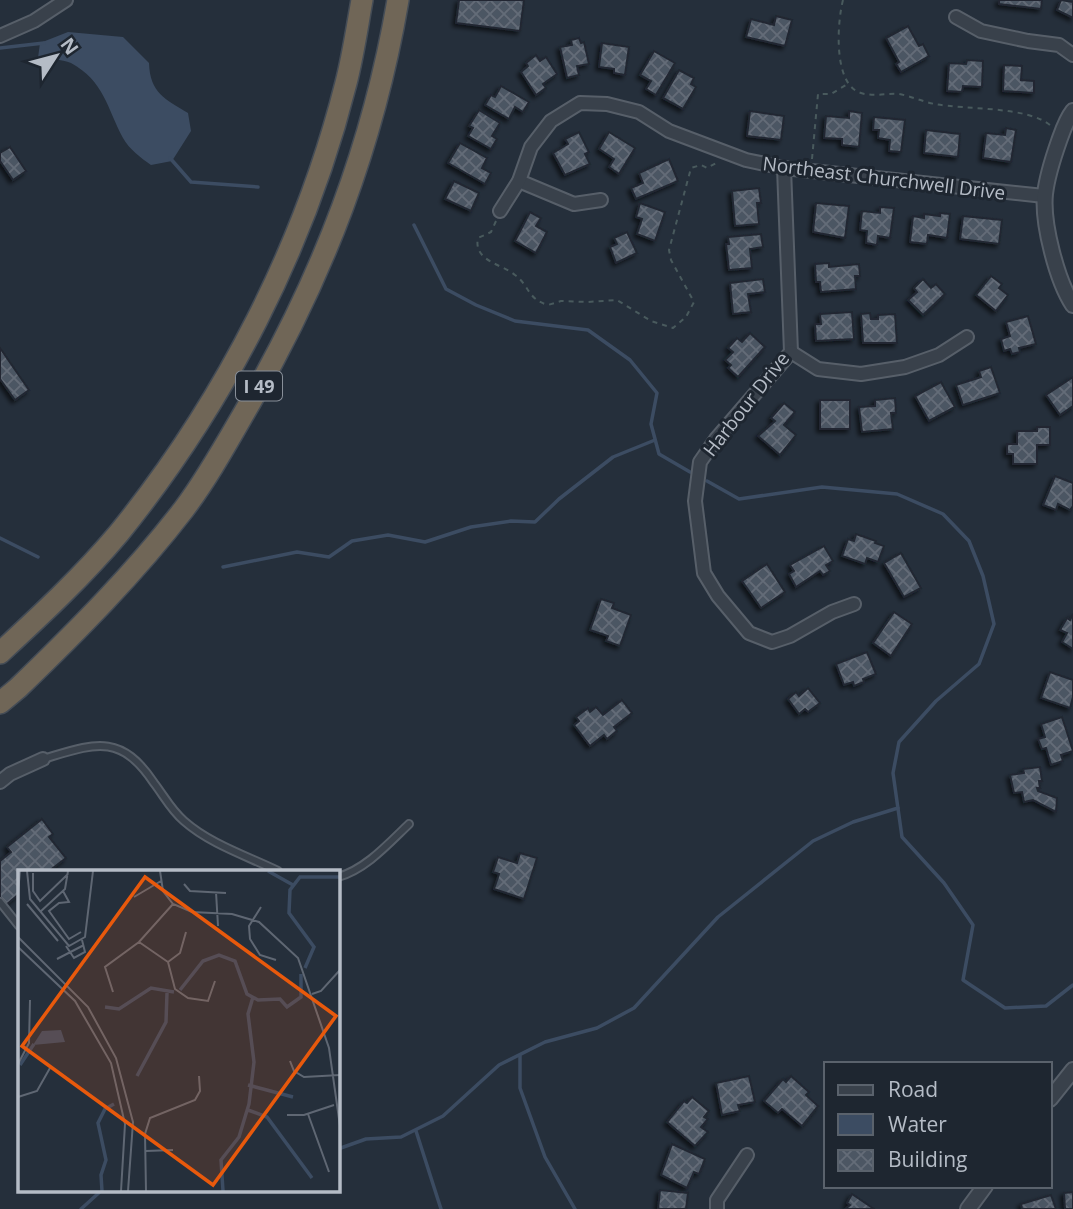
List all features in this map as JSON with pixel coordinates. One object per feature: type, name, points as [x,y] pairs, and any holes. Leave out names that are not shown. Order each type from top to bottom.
[{"type":"highway","name":"I 49","points":[[0,653],[77,579],[117,535],[200,420],[246,343],[309,201],[346,82],[362,0]]},
{"type":"highway","name":"I 49","points":[[0,703],[124,582],[186,507],[274,361],[345,205],[362,154],[384,69],[398,0]]},
{"type":"street","points":[[0,36],[34,22],[65,0]]},
{"type":"street","points":[[956,17],[981,31],[1059,45],[1073,55]]},
{"type":"street","name":"Northeast Churchwell Drive","points":[[500,211],[519,181],[531,147],[551,121],[580,103],[607,104],[639,112],[669,131],[746,160],[784,169],[1044,196]]},
{"type":"street","points":[[1073,111],[1067,118],[1054,155],[1044,196],[1050,247],[1060,278],[1073,305]]},
{"type":"street","name":"Harbour Drive","points":[[784,169],[791,352],[716,439],[700,462],[695,501],[704,573],[718,596],[749,633],[772,642],[790,636],[832,612],[854,604]]},
{"type":"street","points":[[519,181],[574,204],[601,200]]},
{"type":"street","points":[[791,352],[818,369],[861,374],[905,367],[928,359],[967,337]]},
{"type":"street","points":[[0,782],[10,774],[43,759]]},
{"type":"street","points":[[1052,1096],[1073,1070]]},
{"type":"street","points":[[717,1209],[717,1200],[747,1154]]},
{"type":"street","points":[[968,1209],[984,1188]]},
{"type":"lane","points":[[43,759],[90,745],[111,746],[138,760],[167,804],[184,821],[209,838],[276,870]]},
{"type":"lane","points":[[340,876],[371,859],[409,824]]},
{"type":"lane","points":[[0,902],[18,925]]},
{"type":"path","points":[[843,0],[839,43],[847,84],[860,93],[900,94],[930,104],[1025,113],[1043,119],[1052,126]]},
{"type":"path","points":[[811,172],[818,94],[831,94],[847,84]]},
{"type":"path","points":[[500,211],[491,232],[478,238],[479,250],[489,261],[516,275],[535,300],[548,305],[561,301],[617,300],[650,321],[673,328],[686,317],[694,302],[671,260],[670,250],[691,168],[701,165],[707,168],[726,153]]},
{"type":"water","points":[[68,32],[123,37],[149,63],[152,82],[160,94],[188,113],[191,131],[172,161],[151,165],[132,150],[123,138],[98,87],[82,70],[71,63],[38,58],[40,43]]},
{"type":"building","points":[[459,0],[524,0],[520,31],[456,23]]},
{"type":"building","points":[[999,0],[1042,0],[1041,9],[999,4]]},
{"type":"building","points":[[1061,0],[1073,2],[1073,18],[1057,10]]},
{"type":"building","points":[[776,16],[792,20],[785,46],[746,37],[751,19],[774,25]]},
{"type":"building","points":[[908,26],[919,46],[923,44],[929,56],[901,72],[896,64],[899,62],[886,38]]},
{"type":"building","points":[[579,38],[581,43],[584,42],[589,64],[577,66],[579,75],[567,78],[560,47],[572,45],[571,40]]},
{"type":"building","points":[[602,43],[629,47],[625,75],[614,73],[614,69],[599,67]]},
{"type":"building","points":[[654,51],[675,63],[656,95],[646,89],[651,81],[640,75]]},
{"type":"building","points":[[536,55],[540,61],[546,57],[557,74],[543,84],[546,88],[536,95],[521,72],[528,66],[526,63]]},
{"type":"building","points":[[967,60],[983,61],[982,87],[963,86],[962,92],[947,91],[949,63],[966,64]]},
{"type":"building","points":[[1004,65],[1022,66],[1021,80],[1034,81],[1034,93],[1003,91]]},
{"type":"building","points":[[679,70],[694,78],[691,84],[696,87],[683,109],[663,98]]},
{"type":"building","points":[[501,86],[529,102],[523,112],[515,107],[509,119],[485,105],[491,95],[495,97]]},
{"type":"building","points":[[479,110],[500,123],[492,136],[497,139],[491,149],[468,136],[473,128],[469,126]]},
{"type":"building","points":[[750,111],[784,116],[781,140],[747,136]]},
{"type":"building","points":[[849,111],[862,113],[859,147],[842,145],[842,139],[824,138],[826,116],[849,118]]},
{"type":"building","points":[[874,117],[905,120],[901,152],[889,151],[890,140],[878,138],[879,130],[873,130]]},
{"type":"building","points":[[1006,128],[1016,130],[1011,162],[983,158],[986,133],[1005,135]]},
{"type":"building","points":[[926,130],[960,134],[958,157],[924,153]]},
{"type":"building","points":[[579,132],[589,152],[585,154],[590,164],[565,175],[553,153],[568,144],[565,139]]},
{"type":"building","points":[[609,132],[635,148],[619,174],[609,167],[614,159],[599,149]]},
{"type":"building","points":[[460,143],[487,158],[482,168],[491,173],[485,184],[448,163]]},
{"type":"building","points":[[10,147],[26,171],[13,180],[0,161],[0,153]]},
{"type":"building","points":[[669,159],[678,181],[636,199],[631,188],[643,183],[639,173]]},
{"type":"building","points":[[454,181],[479,193],[471,211],[445,199]]},
{"type":"building","points":[[759,188],[759,224],[735,226],[732,191]]},
{"type":"building","points":[[640,203],[665,212],[655,241],[637,234],[642,219],[636,217]]},
{"type":"building","points":[[816,203],[849,206],[845,238],[813,232]]},
{"type":"building","points":[[880,207],[894,208],[890,238],[878,236],[877,245],[866,243],[867,231],[860,230],[862,211],[880,213]]},
{"type":"building","points":[[530,212],[541,218],[536,226],[547,232],[536,253],[515,241]]},
{"type":"building","points":[[940,213],[950,214],[947,238],[928,235],[927,244],[910,242],[913,216],[924,218],[924,214],[940,216]]},
{"type":"building","points":[[963,216],[1002,220],[999,244],[960,239]]},
{"type":"building","points":[[627,232],[637,253],[616,263],[610,247],[617,244],[614,238]]},
{"type":"building","points":[[761,234],[763,247],[750,249],[752,268],[729,270],[726,244],[729,244],[728,237]]},
{"type":"building","points":[[829,263],[829,267],[859,264],[860,276],[855,276],[856,289],[821,292],[820,282],[816,282],[815,264]]},
{"type":"building","points":[[991,276],[1002,284],[999,288],[1008,295],[996,311],[976,295]]},
{"type":"building","points":[[763,279],[765,292],[748,294],[751,312],[733,314],[730,283]]},
{"type":"building","points":[[923,279],[931,288],[936,284],[945,294],[923,315],[908,300],[917,292],[914,288]]},
{"type":"building","points":[[852,312],[854,339],[816,341],[815,324],[821,324],[820,314]]},
{"type":"building","points":[[870,313],[871,319],[878,319],[878,315],[895,314],[897,343],[863,343],[861,314]]},
{"type":"building","points":[[1028,316],[1036,344],[1019,348],[1020,352],[1012,354],[1010,349],[1004,351],[1001,339],[1010,336],[1006,322]]},
{"type":"building","points":[[750,333],[765,347],[738,377],[728,368],[731,365],[725,360],[733,352],[728,348],[737,338],[742,342]]},
{"type":"building","points":[[0,348],[29,390],[15,400],[0,379]]},
{"type":"building","points":[[991,367],[1000,393],[963,405],[956,385],[981,377],[979,371]]},
{"type":"building","points":[[1073,377],[1073,406],[1060,415],[1046,395]]},
{"type":"building","points":[[941,382],[955,407],[929,421],[915,396]]},
{"type":"building","points":[[895,398],[896,413],[891,413],[893,429],[862,432],[859,407],[875,406],[875,400]]},
{"type":"building","points":[[820,400],[850,400],[850,429],[820,429]]},
{"type":"building","points":[[784,403],[795,412],[784,425],[796,435],[780,455],[758,436],[775,421],[771,418]]},
{"type":"building","points":[[1037,427],[1050,427],[1050,445],[1037,445],[1037,464],[1013,464],[1013,454],[1007,454],[1007,444],[1017,444],[1017,431],[1037,431]]},
{"type":"building","points":[[1055,476],[1073,483],[1073,506],[1070,510],[1058,504],[1056,510],[1043,505]]},
{"type":"building","points":[[856,534],[884,546],[878,562],[867,558],[865,564],[842,556],[848,539],[854,541]]},
{"type":"building","points":[[824,546],[833,561],[826,565],[830,571],[823,575],[820,571],[796,587],[789,574],[794,571],[790,565]]},
{"type":"building","points":[[901,553],[921,588],[904,597],[884,563]]},
{"type":"building","points":[[767,564],[785,592],[761,608],[742,581]]},
{"type":"building","points":[[601,599],[614,603],[612,608],[631,615],[620,646],[606,641],[608,636],[590,630]]},
{"type":"building","points":[[894,612],[912,624],[891,656],[873,643]]},
{"type":"building","points":[[1073,614],[1073,649],[1062,642],[1067,633],[1060,630],[1067,618],[1070,620]]},
{"type":"building","points":[[867,652],[876,674],[854,686],[853,682],[844,685],[836,664]]},
{"type":"building","points":[[1050,672],[1073,680],[1070,708],[1041,698]]},
{"type":"building","points":[[808,688],[820,703],[808,712],[805,709],[799,714],[788,699],[796,692],[799,696]]},
{"type":"building","points":[[622,700],[632,713],[614,727],[617,731],[607,739],[604,735],[590,746],[574,725],[579,721],[576,717],[588,708],[590,712],[596,707],[603,715]]},
{"type":"building","points":[[1062,717],[1073,751],[1061,755],[1063,761],[1051,765],[1046,748],[1042,749],[1038,739],[1045,737],[1041,724]]},
{"type":"building","points":[[1040,767],[1042,781],[1039,781],[1038,791],[1057,798],[1056,812],[1033,800],[1024,802],[1022,792],[1014,793],[1010,775],[1024,773],[1023,769]]},
{"type":"building","points":[[42,819],[53,834],[49,837],[66,858],[50,870],[18,870],[18,895],[6,905],[0,897],[0,861],[11,852],[7,847]]},
{"type":"building","points":[[520,853],[537,858],[524,899],[494,889],[499,874],[493,872],[498,857],[517,863]]},
{"type":"building","points":[[749,1076],[755,1102],[738,1105],[740,1111],[722,1115],[716,1083]]},
{"type":"building","points":[[791,1076],[809,1092],[806,1095],[818,1106],[802,1126],[782,1109],[778,1113],[764,1101],[783,1079],[786,1082]]},
{"type":"building","points":[[692,1097],[709,1111],[704,1117],[708,1119],[701,1127],[708,1132],[695,1146],[667,1122],[684,1101],[687,1103]]},
{"type":"building","points":[[672,1144],[705,1159],[699,1174],[694,1172],[687,1188],[661,1175]]},
{"type":"building","points":[[660,1190],[688,1193],[686,1209],[658,1209]]},
{"type":"building","points":[[1073,1192],[1073,1209],[1065,1209],[1064,1193]]},
{"type":"building","points":[[852,1194],[874,1209],[845,1209],[850,1205],[847,1203]]},
{"type":"building","points":[[1051,1195],[1056,1209],[1022,1209],[1021,1204]]},
{"type":"waterway","points":[[0,48],[44,43]]},
{"type":"waterway","points":[[170,158],[191,182],[258,187]]},
{"type":"waterway","points":[[414,225],[446,289],[515,321],[588,330],[630,360],[657,393],[651,424],[659,454],[690,472]]},
{"type":"waterway","points":[[223,567],[297,552],[329,557],[352,541],[388,535],[425,542],[471,527],[511,521],[535,522],[559,499],[613,457],[655,440]]},
{"type":"waterway","points":[[707,481],[739,499],[822,487],[897,494],[943,514],[969,541],[983,576],[994,624],[979,664],[936,701],[899,742],[893,773],[902,837],[944,883],[973,925],[963,980],[1005,1008],[1046,1006],[1073,985]]},
{"type":"waterway","points":[[0,538],[38,557]]},
{"type":"waterway","points":[[340,1148],[366,1139],[401,1137],[443,1116],[499,1065],[545,1042],[597,1028],[634,1008],[718,917],[813,841],[853,822],[898,808]]},
{"type":"waterway","points":[[520,1056],[520,1088],[545,1157],[575,1209]]},
{"type":"waterway","points":[[416,1131],[441,1209]]},
{"type":"waterway","points":[[81,1209],[100,1192]]}]
